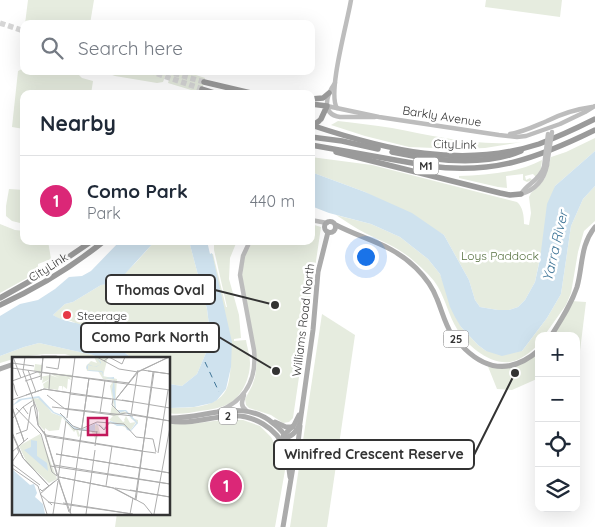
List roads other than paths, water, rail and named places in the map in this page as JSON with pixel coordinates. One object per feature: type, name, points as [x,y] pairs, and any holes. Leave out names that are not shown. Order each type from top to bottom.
[{"type":"highway","points":[[204,82],[238,90]]},
{"type":"highway","points":[[202,88],[207,90]]},
{"type":"highway","points":[[315,98],[323,98],[329,93]]},
{"type":"highway","points":[[315,105],[328,109],[315,123]]},
{"type":"highway","name":"CityLink","points":[[315,127],[376,145],[433,155],[461,156],[509,151],[539,144],[595,119]]},
{"type":"highway","name":"CityLink","points":[[315,146],[418,164],[468,169],[491,167],[525,160],[569,143],[595,130]]},
{"type":"highway","name":"M1","points":[[315,138],[444,160],[474,160],[515,154],[539,144]]},
{"type":"highway","points":[[315,146],[415,173],[505,194],[521,194]]},
{"type":"highway","points":[[0,298],[25,285],[86,245]]},
{"type":"highway","name":"CityLink","points":[[0,305],[34,288],[98,245]]},
{"type":"main road","points":[[335,83],[329,93],[328,109],[338,108],[335,103],[335,83],[351,0]]},
{"type":"main road","name":"Barkly Avenue","points":[[338,108],[501,135],[523,136],[551,130],[594,106]]},
{"type":"main road","name":"Barkly Avenue","points":[[501,135],[520,132],[580,109],[594,106]]},
{"type":"main road","name":"Barkly Avenue","points":[[328,109],[334,116],[339,117],[379,116]]},
{"type":"main road","points":[[521,194],[534,187],[545,166],[552,119]]},
{"type":"main road","points":[[521,194],[528,185],[537,182]]},
{"type":"main road","points":[[528,185],[534,187]]},
{"type":"main road","points":[[315,222],[332,233],[335,228]]},
{"type":"main road","name":"25","points":[[327,228],[332,222],[335,228],[387,247],[405,258],[417,269],[433,291],[452,334],[474,357],[482,362],[493,366],[507,367],[520,364],[535,354]]},
{"type":"main road","points":[[554,332],[566,313],[578,286],[585,244],[595,227]]},
{"type":"main road","name":"Williams Road North","points":[[293,455],[298,443],[313,330],[318,272],[327,228]]},
{"type":"main road","points":[[246,410],[243,408],[242,403],[252,378],[255,360],[240,271],[243,256],[248,245]]},
{"type":"main road","points":[[0,369],[12,365]]},
{"type":"main road","points":[[213,413],[232,405],[246,391]]},
{"type":"main road","name":"2","points":[[170,420],[233,410],[246,410],[285,427],[290,428],[294,425]]},
{"type":"main road","name":"Williams Road North","points":[[286,436],[301,410]]},
{"type":"main road","name":"2","points":[[170,420],[181,423],[231,416],[246,417],[266,426],[280,440]]},
{"type":"main road","name":"2","points":[[268,419],[286,436]]},
{"type":"main road","points":[[290,482],[286,454],[280,440],[298,429],[301,420]]},
{"type":"main road","points":[[283,527],[294,468],[293,455],[286,436]]},
{"type":"water","name":"Yarra River","points":[[595,151],[595,186],[583,199],[571,226],[561,294],[547,318],[522,351],[502,356],[486,351],[461,327],[450,307],[440,274],[428,259],[400,237],[371,224],[315,208],[315,173],[365,192],[412,213],[444,235],[469,280],[475,300],[480,307],[498,310],[509,310],[518,307],[525,300],[535,282],[547,204],[555,186]]},
{"type":"water","points":[[116,245],[151,245],[124,275],[113,283],[101,285],[73,302],[65,304],[53,315],[90,328],[131,357],[97,357],[39,343],[0,356],[0,316],[20,304],[38,300],[69,277],[82,276],[91,271]]},
{"type":"water","points":[[190,245],[208,245],[210,254],[212,253],[232,342],[231,367],[226,389],[217,400],[194,407],[170,408],[170,384],[182,386],[197,374],[211,341],[207,309]]},
{"type":"tunnel","points":[[0,23],[20,30]]},
{"type":"tunnel","points":[[161,75],[202,89]]},
{"type":"tunnel","points":[[180,75],[204,82]]},
{"type":"place","name":"Thomas Oval","points":[[275,305]]},
{"type":"place","name":"Steerage","points":[[67,315]]},
{"type":"place","name":"Como Park North","points":[[276,371]]},
{"type":"place","name":"Winifred Crescent Reserve","points":[[515,373]]},
{"type":"place","name":"Como Park","points":[[226,486]]},
{"type":"park label","name":"Loys Paddock","points":[[500,255]]}]
